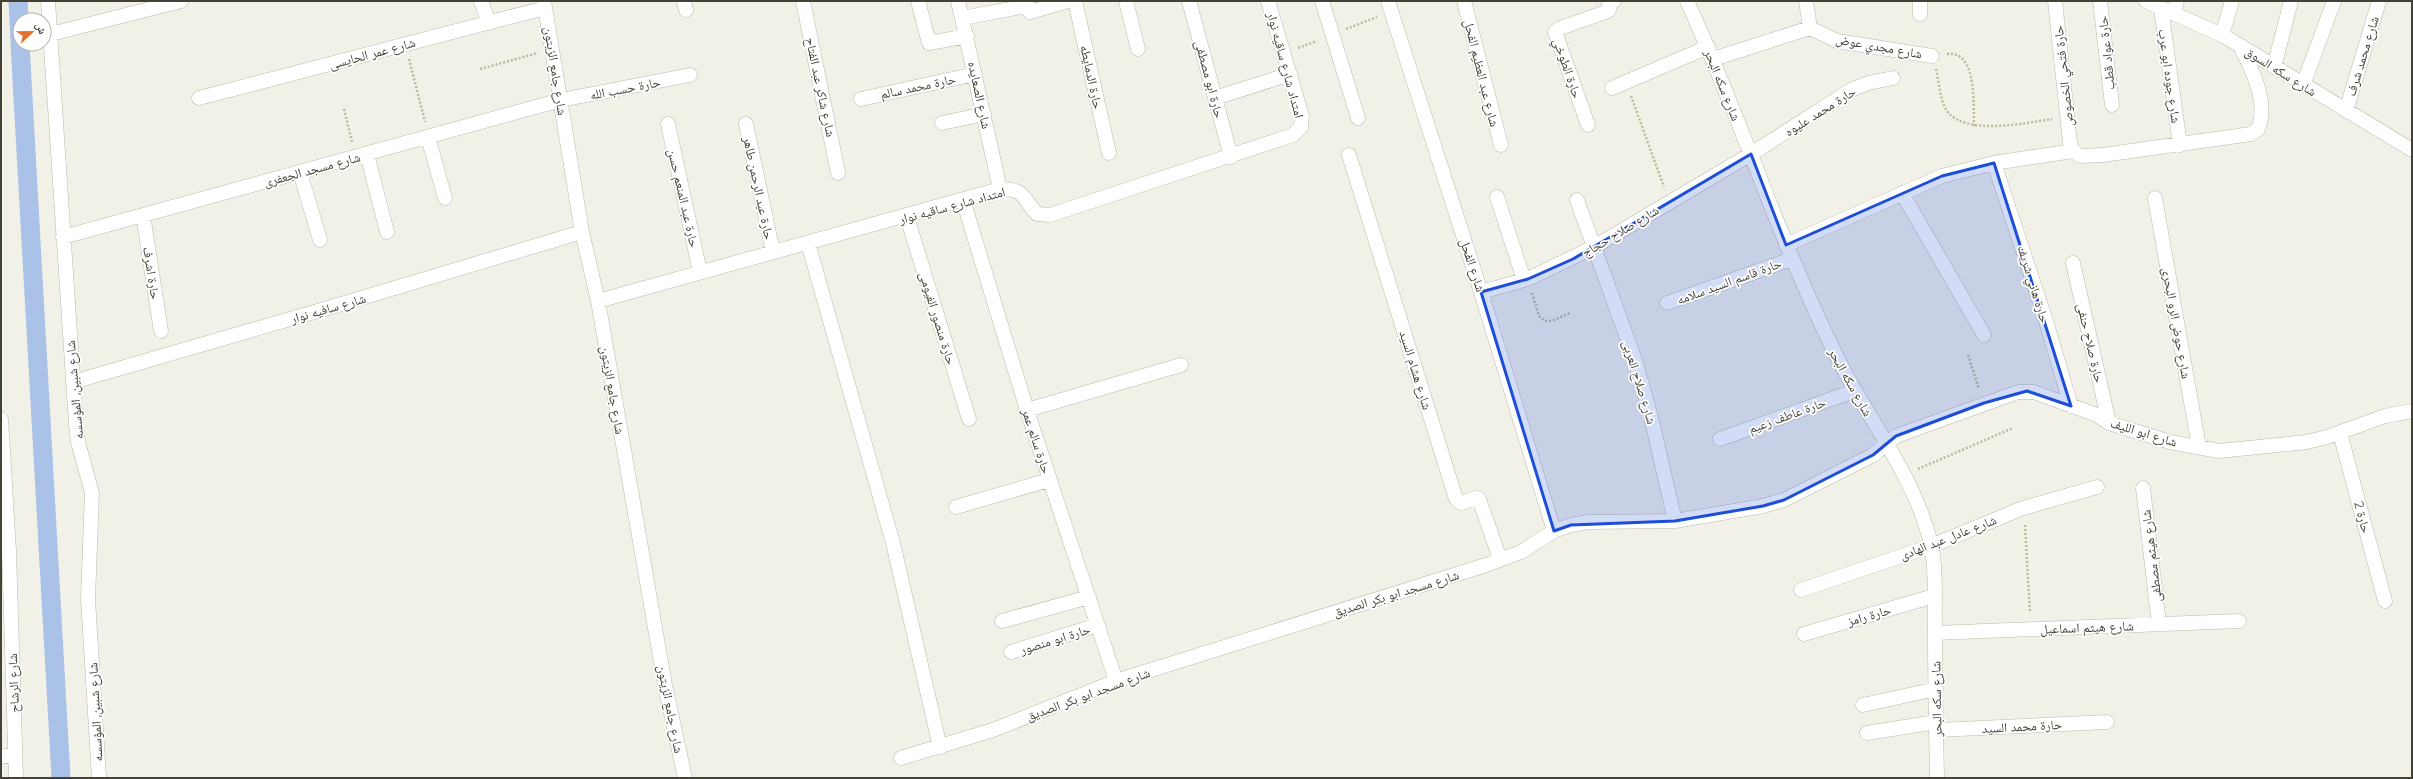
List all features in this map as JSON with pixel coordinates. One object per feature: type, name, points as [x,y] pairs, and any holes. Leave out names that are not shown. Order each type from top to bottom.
[{"type":"street","name":"شارع شبين, المؤسسه","points":[[48,1],[49,12]]},
{"type":"street","points":[[52,34],[181,1]]},
{"type":"street","points":[[481,1],[490,23]]},
{"type":"street","name":"شارع شاكر عبد الفتاح","points":[[803,1],[838,173]]},
{"type":"street","points":[[918,1],[929,43],[966,36]]},
{"type":"street","name":"شارع الصعايده","points":[[958,1],[1000,190]]},
{"type":"street","points":[[962,18],[1021,7],[1068,1]]},
{"type":"street","name":"حارة الدمايطه","points":[[1075,1],[1109,153]]},
{"type":"street","points":[[1126,1],[1138,49]]},
{"type":"street","name":"حارة ابو مصطفى","points":[[1189,1],[1231,157]]},
{"type":"street","name":"امتداد شارع ساقيه نوار","points":[[598,301],[773,252],[907,217],[1000,190],[1012,189],[1021,193],[1037,214],[1050,215],[1231,157],[1293,135],[1301,127],[1302,116],[1268,1]]},
{"type":"street","points":[[1322,1],[1358,118]]},
{"type":"street","name":"شارع الفحل","points":[[1388,1],[1482,292],[1554,531]]},
{"type":"street","name":"شارع عبد العظيم الفحل","points":[[1464,1],[1501,145]]},
{"type":"street","name":"حارة الطوخي","points":[[1588,124],[1555,32],[1557,29],[1606,12],[1609,10],[1609,4],[1614,1]]},
{"type":"street","name":"شارع سكه البحر","points":[[1687,1],[1710,53],[1792,259],[1854,391],[1887,443],[1905,475],[1919,508],[1931,546],[1935,633],[1937,778]]},
{"type":"street","points":[[1612,88],[1710,53],[1810,28],[1806,1]]},
{"type":"street","name":"حارة فتحي الخصوص","points":[[2055,1],[2073,151]]},
{"type":"street","name":"حارة عواد قطب","points":[[2100,1],[2112,105]]},
{"type":"street","name":"شارع سكه السوق","points":[[2146,1],[2161,8],[2176,7],[2412,150]]},
{"type":"street","points":[[2222,35],[2232,1]]},
{"type":"street","points":[[2274,67],[2291,1]]},
{"type":"street","points":[[2303,85],[2334,1]]},
{"type":"street","name":"شارع محمد شرف","points":[[2346,111],[2379,1]]},
{"type":"street","name":"شارع عمر الحايسى","points":[[199,98],[490,23],[545,5]]},
{"type":"street","name":"شارع جامع الزيتون","points":[[545,5],[582,232],[598,301],[665,686],[685,778]]},
{"type":"street","name":"شارع جوده ابو عرب","points":[[2161,8],[2180,145]]},
{"type":"street","name":"شارع مجدي عوض","points":[[1810,28],[1837,41],[1932,56]]},
{"type":"street","points":[[1786,245],[1942,176],[1994,163],[2073,151],[2080,156],[2103,155],[2251,134],[2258,129],[2262,113],[2255,75],[2240,46]]},
{"type":"street","name":"شارع شبين, المؤسسه","points":[[52,51],[63,237],[78,442],[92,493],[88,599],[99,778]]},
{"type":"street","name":"حارة محمد سالم","points":[[862,99],[975,74]]},
{"type":"street","points":[[1215,98],[1290,74]]},
{"type":"street","name":"حارة حسب الله","points":[[561,100],[690,75]]},
{"type":"street","name":"حارة محمد عليوه","points":[[1751,154],[1851,90],[1868,83],[1893,78]]},
{"type":"street","name":"شارع مسجد الجعفرى","points":[[63,237],[561,100]]},
{"type":"street","points":[[942,123],[984,114]]},
{"type":"street","name":"حارة عبد المنعم حسن","points":[[668,124],[700,272]]},
{"type":"street","name":"حارة عبد الرحمن طاهر","points":[[746,124],[773,252]]},
{"type":"street","points":[[428,137],[445,198]]},
{"type":"street","name":"شارع صلاح حجاج","points":[[1482,292],[1526,279],[1594,247],[1751,154]]},
{"type":"street","points":[[361,155],[387,232]]},
{"type":"street","name":"شارع هشام السيد","points":[[1350,155],[1456,499],[1461,503],[1476,498],[1479,499],[1500,559]]},
{"type":"street","name":"حارة هاني شريف","points":[[1994,163],[2042,307],[2071,406]]},
{"type":"street","points":[[300,172],[320,240]]},
{"type":"street","points":[[1902,193],[1984,335]]},
{"type":"street","points":[[1497,197],[1526,279]]},
{"type":"street","name":"شارع حوض الرو البحرى","points":[[2155,198],[2199,447]]},
{"type":"street","name":"حارة سالم عمر","points":[[963,200],[1026,410],[1116,681]]},
{"type":"street","name":"شارع صلاح العربى","points":[[1577,200],[1635,360],[1653,425],[1675,521]]},
{"type":"street","name":"حارة اشرف","points":[[143,215],[161,331]]},
{"type":"street","name":"حارة منصور الفيومى","points":[[907,217],[969,419]]},
{"type":"street","name":"شارع سافيه نوار","points":[[73,382],[336,306],[582,232]]},
{"type":"street","points":[[808,243],[891,536],[940,747]]},
{"type":"street","name":"حارة قاسم السيد سلامه","points":[[1667,303],[1792,259]]},
{"type":"street","name":"حارة صلاح حنفى","points":[[2073,263],[2109,423]]},
{"type":"street","points":[[1026,410],[1181,365]]},
{"type":"street","name":"حارة عاطف زعيم","points":[[1720,439],[1854,391]]},
{"type":"street","name":"شارع ابو الليف","points":[[1887,443],[1896,436],[1984,403],[2027,391],[2097,415],[2109,423],[2170,442],[2230,451],[2307,442],[2340,433],[2385,416],[2412,412]]},
{"type":"street","name":"شارع الرشاح","points":[[1,419],[9,551],[16,778]]},
{"type":"street","name":"حارة 2","points":[[2340,433],[2385,601]]},
{"type":"street","name":"شارع مسجد ابو بكر الصديق","points":[[901,758],[993,730],[1116,681],[1500,559],[1535,545],[1554,531],[1588,522],[1675,521],[1763,506],[1784,500],[1873,456],[1887,443]]},
{"type":"street","points":[[956,508],[1049,480]]},
{"type":"street","name":"شارع عادل عبد الهادى","points":[[1801,590],[1931,546],[2023,508],[2097,488]]},
{"type":"street","name":"شارع هيثم مصطفى","points":[[2143,488],[2159,624]]},
{"type":"street","name":"حارة رامز","points":[[1804,634],[1934,596]]},
{"type":"street","points":[[1002,621],[1089,597]]},
{"type":"street","name":"شارع هيثم اسماعيل","points":[[1935,633],[2239,621]]},
{"type":"street","name":"حارة ابو منصور","points":[[1011,652],[1098,625]]},
{"type":"street","points":[[1863,705],[1936,689]]},
{"type":"street","name":"حارة محمد السيد","points":[[1867,733],[1936,726],[2107,722]]},
{"type":"street","points":[[1,757],[15,754]]},
{"type":"path","points":[[405,45],[428,137]]},
{"type":"path","points":[[480,69],[552,49]]},
{"type":"path","points":[[1932,56],[1946,110],[1955,119],[1974,126],[2068,117]]},
{"type":"path","points":[[1965,60],[1972,76],[1974,126]]},
{"type":"path","points":[[1626,83],[1670,202]]},
{"type":"path","points":[[344,109],[361,155]]},
{"type":"path","points":[[1526,279],[1539,316],[1545,321],[1552,321],[1570,313]]},
{"type":"path","points":[[1968,355],[1984,403]]},
{"type":"path","points":[[1905,475],[2013,428]]},
{"type":"path","points":[[2023,508],[2029,568],[2030,629]]},
{"type":"highlighted area","points":[[1751,154],[1786,245],[1942,176],[1994,163],[2071,406],[2027,391],[1984,403],[1896,436],[1873,455],[1784,500],[1763,506],[1675,521],[1571,525],[1554,531],[1481,292],[1528,279],[1573,259]]},
{"type":"waterway","points":[[18,1],[19,12]]},
{"type":"waterway","points":[[20,52],[61,778]]}]
